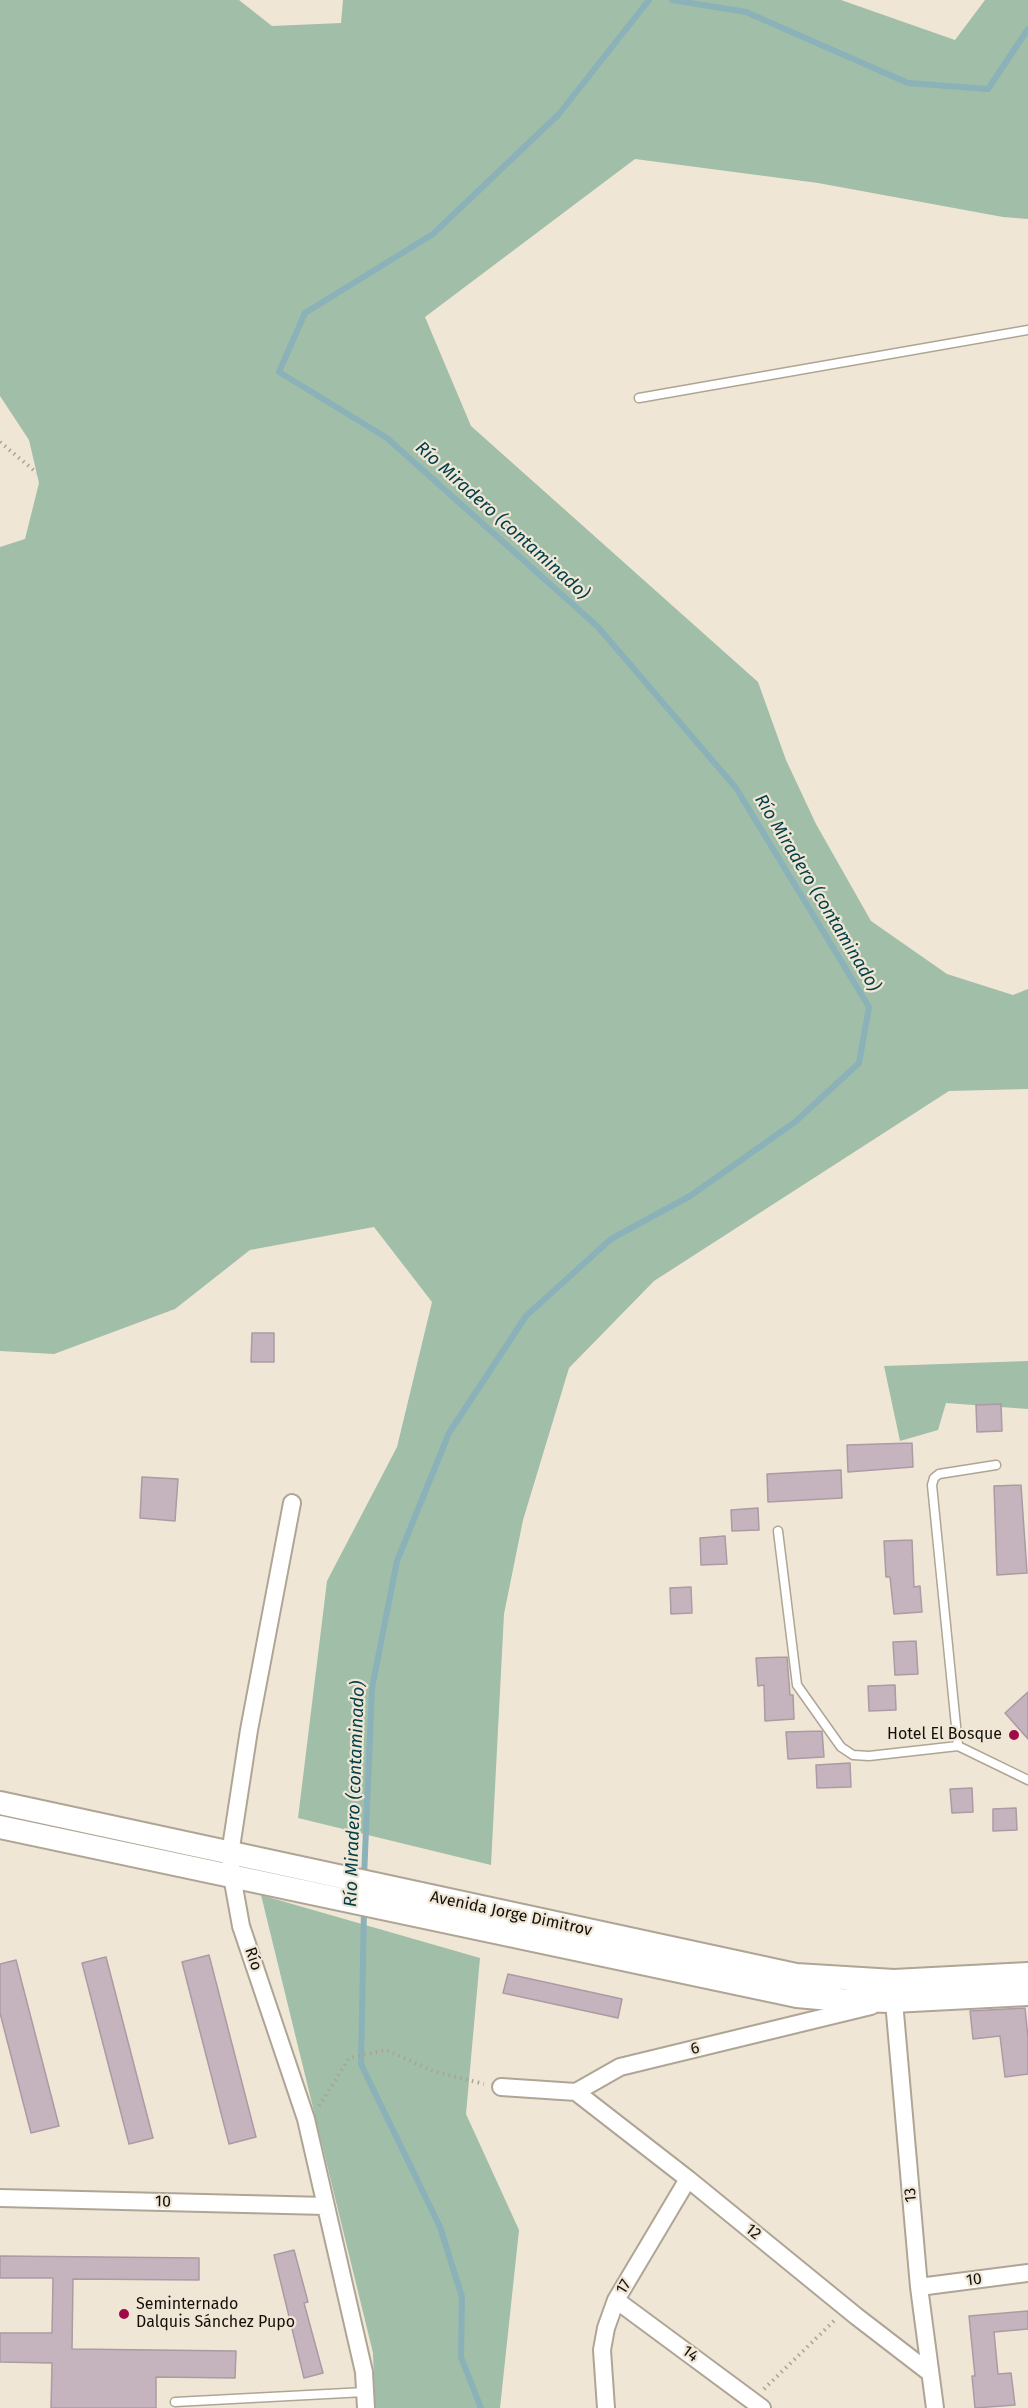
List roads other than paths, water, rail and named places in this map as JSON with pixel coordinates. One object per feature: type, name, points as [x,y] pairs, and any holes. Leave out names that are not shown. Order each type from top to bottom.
[{"type":"main road","name":"Avenida Jorge Dimitrov","points":[[0,1803],[231,1865]]},
{"type":"main road","name":"Avenida Jorge Dimitrov","points":[[0,1827],[231,1865],[341,1888],[797,1996],[841,2000],[1028,1974]]},
{"type":"main road","name":"Avenida Jorge Dimitrov","points":[[893,1991],[1028,1994]]},
{"type":"street","name":"Río","points":[[292,1503],[249,1730],[231,1865],[241,1926],[306,2119],[364,2372],[365,2400]]},
{"type":"street","name":"6","points":[[576,2092],[620,2067],[893,1991]]},
{"type":"street","name":"13","points":[[893,1991],[919,2287],[935,2408]]},
{"type":"street","points":[[501,2087],[576,2092]]},
{"type":"street","name":"12","points":[[576,2092],[930,2373]]},
{"type":"street","name":"17","points":[[606,2408],[603,2338],[616,2300],[688,2179]]},
{"type":"street","name":"10","points":[[0,2198],[326,2206]]},
{"type":"street","name":"10","points":[[919,2287],[1028,2273]]},
{"type":"street","name":"14","points":[[616,2300],[757,2404]]},
{"type":"lane","points":[[639,398],[1028,330]]},
{"type":"lane","points":[[958,1746],[932,1485],[934,1478],[939,1474],[996,1465]]},
{"type":"lane","points":[[778,1531],[797,1685],[841,1747],[853,1755],[869,1756],[958,1746],[1028,1780]]},
{"type":"lane","points":[[176,2402],[365,2400]]},
{"type":"waterway","name":"Río Miradero (contaminado)","points":[[364,1877],[372,1688],[397,1561],[449,1433],[526,1316],[611,1239],[690,1196],[795,1122],[859,1063],[869,1007],[736,788],[598,627],[387,438],[279,372],[305,313],[433,234],[559,114],[649,0]]},
{"type":"waterway","name":"Río Miradero (contaminado)","points":[[672,0],[746,12],[908,83],[988,89],[1028,29]]},
{"type":"waterway","name":"Río Miradero (contaminado)","points":[[364,1908],[361,2064],[440,2227],[462,2297],[461,2357],[481,2408]]},
{"type":"place","name":"Hotel El Bosque","points":[[1014,1735]]},
{"type":"place","name":"Seminternado Dalquis Sánchez Pupo","points":[[124,2314]]}]
